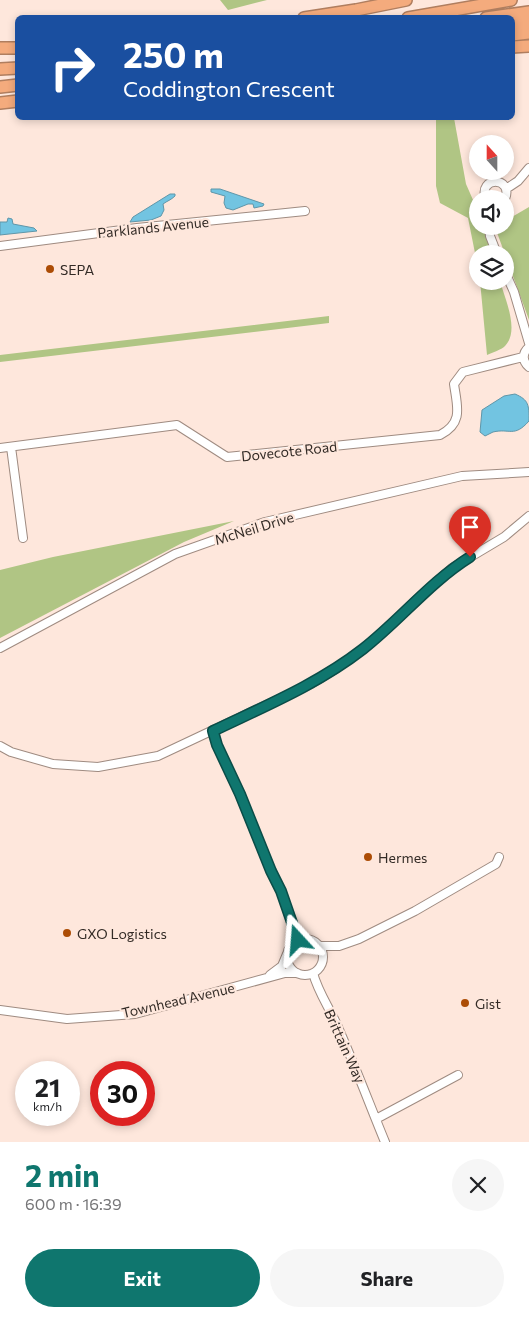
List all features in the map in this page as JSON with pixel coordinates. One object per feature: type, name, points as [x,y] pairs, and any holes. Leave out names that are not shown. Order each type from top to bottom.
[{"type":"highway","points":[[324,15],[406,0]]},
{"type":"highway","points":[[425,15],[511,0]]},
{"type":"highway","points":[[508,15],[529,12]]},
{"type":"highway","points":[[515,25],[529,23]]},
{"type":"highway","points":[[515,34],[529,33]]},
{"type":"highway","points":[[515,47],[529,46]]},
{"type":"highway","points":[[0,48],[15,48]]},
{"type":"highway","points":[[0,70],[15,68]]},
{"type":"highway","points":[[0,87],[15,85]]},
{"type":"highway","points":[[0,103],[15,102]]},
{"type":"street","points":[[484,190],[487,185],[495,181],[501,183],[506,189],[518,181],[529,168]]},
{"type":"street","name":"Parklands Avenue","points":[[0,246],[105,232],[305,211]]},
{"type":"street","points":[[513,290],[529,345],[524,353],[524,361],[529,367]]},
{"type":"street","name":"Dovecote Road","points":[[0,448],[177,425],[227,457],[440,435],[449,431],[455,424],[457,413],[454,384],[463,372],[524,357]]},
{"type":"street","points":[[11,447],[23,538]]},
{"type":"street","name":"McNeil Drive","points":[[0,648],[175,554],[265,522],[462,476],[529,472]]},
{"type":"street","points":[[0,746],[11,752],[45,763],[98,767],[158,756],[311,684],[334,670],[390,626],[452,568],[504,537],[529,516]]},
{"type":"street","points":[[213,731],[217,745],[281,891],[298,940]]},
{"type":"street","points":[[323,956],[339,946],[359,939],[415,911],[496,864],[499,857]]},
{"type":"street","points":[[298,940],[311,940],[319,946],[323,956],[321,966],[308,975],[297,973],[289,965],[287,954],[292,944],[298,940]]},
{"type":"street","points":[[319,946],[339,946]]},
{"type":"street","name":"Townhead Avenue","points":[[266,978],[282,966],[287,954]]},
{"type":"street","name":"Townhead Avenue","points":[[0,1010],[67,1020],[135,1014],[285,973],[297,973]]},
{"type":"street","name":"Brittain Way","points":[[313,973],[316,983],[337,1024],[385,1142]]},
{"type":"street","points":[[376,1119],[458,1075]]},
{"type":"green space","points":[[220,0],[267,0],[228,10]]},
{"type":"green space","points":[[436,120],[454,120],[466,184],[469,191],[469,223],[468,218],[440,203],[436,186]]},
{"type":"green space","points":[[529,207],[529,320],[514,279],[514,245],[502,245],[498,235],[514,235],[514,216]]},
{"type":"green space","points":[[471,235],[487,235],[489,245],[473,245]]},
{"type":"green space","points":[[481,290],[503,290],[510,315],[511,332],[505,346],[487,355]]},
{"type":"green space","points":[[329,316],[329,323],[0,362],[0,355]]},
{"type":"green space","points":[[234,521],[184,542],[0,638],[0,570],[53,557]]},
{"type":"water","points":[[211,189],[220,189],[264,204],[254,208],[253,204],[248,204],[233,210],[226,208],[224,203],[225,196],[211,192]]},
{"type":"water","points":[[170,194],[175,194],[175,196],[163,204],[164,210],[161,216],[151,220],[130,222],[133,217]]},
{"type":"water","points":[[8,218],[12,219],[13,224],[34,228],[37,231],[0,235],[0,222],[7,222]]},
{"type":"water","points":[[515,394],[526,401],[529,421],[516,431],[499,431],[485,436],[480,432],[482,410],[504,396]]},
{"type":"place","name":"SEPA","points":[[50,269]]},
{"type":"place","name":"Hermes","points":[[368,857]]},
{"type":"place","name":"GXO Logistics","points":[[67,933]]},
{"type":"place","name":"Gist","points":[[465,1003]]},
{"type":"route","points":[[298,940],[281,891],[217,745],[213,731],[311,684],[334,670],[390,626],[452,568],[470,557]]}]
